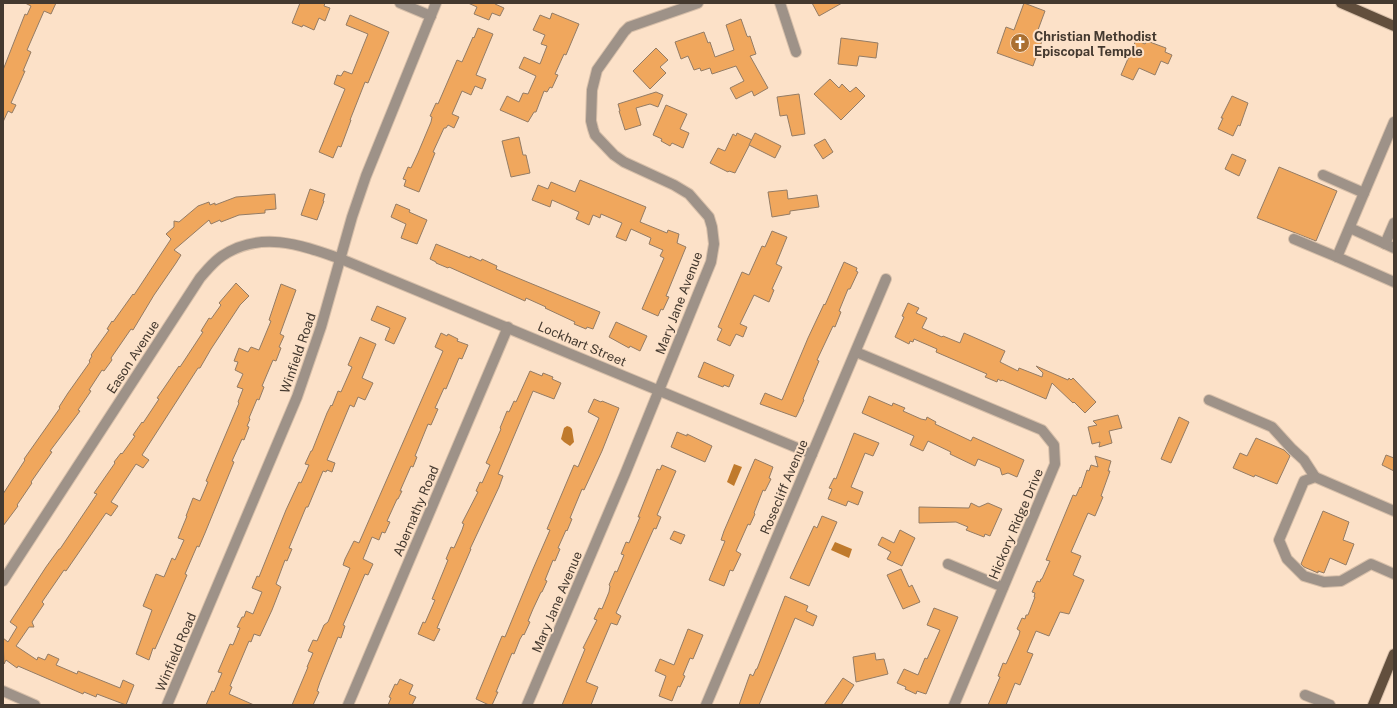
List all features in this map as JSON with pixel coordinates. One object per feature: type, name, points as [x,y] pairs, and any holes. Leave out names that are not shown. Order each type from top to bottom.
[{"type":"main road","points":[[1340,3],[1394,26]]},
{"type":"main road","points":[[1373,705],[1394,654]]},
{"type":"street","points":[[400,3],[431,16]]},
{"type":"street","name":"Winfield Road","points":[[167,705],[297,397],[319,334],[352,217],[372,161],[436,3]]},
{"type":"street","name":"Mary Jane Avenue","points":[[527,705],[659,391],[711,262],[714,244],[712,227],[708,217],[689,194],[674,185],[624,162],[614,155],[595,135],[591,121],[592,90],[597,70],[629,27],[698,3]]},
{"type":"street","points":[[780,3],[796,52]]},
{"type":"street","points":[[1337,257],[1394,122]]},
{"type":"street","points":[[1323,175],[1364,193]]},
{"type":"street","points":[[1350,228],[1390,246],[1394,223]]},
{"type":"street","points":[[1294,239],[1394,282]]},
{"type":"street","name":"Eason Avenue","points":[[3,581],[200,278],[214,263],[222,256],[238,248],[262,242],[276,241],[299,245],[341,259]]},
{"type":"street","name":"Lockhart Street","points":[[341,259],[812,454]]},
{"type":"street","name":"Rosecliff Avenue","points":[[706,705],[886,279]]},
{"type":"street","name":"Abernathy Road","points":[[348,705],[508,327]]},
{"type":"street","name":"Hickory Ridge Drive","points":[[856,352],[1042,430],[1054,445],[1055,464],[954,705]]},
{"type":"street","points":[[1209,400],[1272,427],[1304,460],[1315,477],[1394,511]]},
{"type":"street","points":[[1315,477],[1304,481],[1279,540],[1286,558],[1304,576],[1324,582],[1341,582],[1371,564],[1394,574]]},
{"type":"street","points":[[948,564],[1003,587]]},
{"type":"street","points":[[3,691],[35,705]]},
{"type":"street","points":[[1305,695],[1330,705]]},
{"type":"shaded area","points":[[567,426],[572,429],[574,442],[570,446],[561,439],[564,428]]},
{"type":"shaded area","points":[[734,464],[742,467],[734,486],[727,482]]},
{"type":"shaded area","points":[[835,542],[852,549],[849,558],[831,550]]},
{"type":"building","points":[[25,3],[56,3],[51,14],[44,11],[27,50],[31,52],[23,71],[25,71],[11,103],[16,105],[12,113],[8,111],[3,122],[3,70],[25,14],[27,15],[31,6]]},
{"type":"building","points":[[300,3],[325,3],[324,6],[330,8],[325,21],[319,18],[314,30],[303,25],[302,27],[292,23]]},
{"type":"building","points":[[468,3],[496,3],[495,4],[504,8],[500,16],[492,13],[489,20],[474,14],[477,7]]},
{"type":"building","points":[[812,3],[842,3],[819,16]]},
{"type":"building","points":[[1024,3],[1045,11],[1035,38],[1042,41],[1033,66],[997,53],[1006,27],[1014,30]]},
{"type":"building","points":[[552,13],[579,24],[566,55],[564,54],[555,74],[558,75],[552,88],[550,87],[547,92],[544,91],[536,112],[534,112],[528,122],[500,110],[507,96],[519,102],[523,93],[528,94],[536,76],[519,68],[524,57],[540,64],[547,46],[541,44],[545,35],[533,30],[540,15],[550,19]]},
{"type":"building","points":[[350,15],[389,32],[368,83],[365,82],[341,147],[338,146],[333,158],[319,152],[345,89],[334,84],[337,75],[341,76],[344,71],[352,74],[368,34],[346,25]]},
{"type":"building","points":[[741,19],[747,36],[750,36],[756,54],[750,56],[768,88],[754,96],[752,91],[736,99],[730,88],[744,81],[736,66],[712,74],[710,68],[701,71],[700,68],[694,70],[688,56],[681,59],[675,42],[704,32],[708,43],[710,42],[715,57],[734,50],[726,25]]},
{"type":"building","points":[[478,28],[493,34],[476,75],[486,79],[482,89],[475,86],[471,95],[462,91],[452,114],[459,117],[454,128],[448,125],[444,128],[433,152],[435,153],[419,192],[404,186],[406,180],[403,179],[408,167],[411,168],[418,153],[431,122],[432,117],[430,116],[436,103],[438,104],[457,60],[462,62]]},
{"type":"building","points":[[841,38],[878,43],[876,58],[859,56],[857,66],[838,64]]},
{"type":"building","points":[[1136,40],[1145,44],[1147,41],[1166,48],[1165,52],[1172,55],[1168,64],[1161,61],[1155,75],[1139,68],[1133,80],[1121,75]]},
{"type":"building","points":[[656,48],[668,60],[660,67],[666,73],[650,89],[633,71]]},
{"type":"building","points":[[830,79],[839,88],[842,84],[850,92],[856,87],[865,96],[841,120],[814,94]]},
{"type":"building","points":[[656,92],[663,95],[658,107],[650,104],[636,108],[641,125],[625,130],[618,104]]},
{"type":"building","points":[[799,94],[805,134],[792,136],[787,115],[780,116],[777,97]]},
{"type":"building","points":[[1232,96],[1248,103],[1240,126],[1238,125],[1233,136],[1218,129],[1223,118],[1221,118]]},
{"type":"building","points":[[666,105],[687,114],[680,129],[689,133],[683,148],[672,143],[670,146],[661,141],[662,139],[653,135]]},
{"type":"building","points":[[737,133],[752,140],[735,173],[728,172],[710,163],[718,148],[725,151],[733,134],[736,136]]},
{"type":"building","points":[[755,133],[781,146],[775,158],[749,145]]},
{"type":"building","points":[[519,137],[523,155],[526,155],[530,173],[511,177],[502,141]]},
{"type":"building","points":[[825,139],[833,152],[823,159],[814,145]]},
{"type":"building","points":[[1232,154],[1246,160],[1239,176],[1225,169]]},
{"type":"building","points":[[1279,167],[1337,191],[1316,241],[1257,218]]},
{"type":"building","points":[[580,180],[646,207],[640,222],[667,233],[668,230],[679,234],[677,243],[686,247],[666,296],[669,297],[663,310],[661,309],[658,316],[642,309],[664,258],[660,256],[663,250],[649,244],[651,238],[631,229],[626,241],[616,237],[622,223],[601,214],[600,218],[593,215],[589,225],[576,219],[579,212],[552,200],[550,207],[532,200],[538,185],[548,189],[551,182],[575,192]]},
{"type":"building","points":[[310,189],[325,194],[317,220],[301,215]]},
{"type":"building","points":[[787,190],[788,199],[817,195],[819,207],[790,211],[790,214],[772,217],[768,192]]},
{"type":"building","points":[[275,194],[276,209],[265,210],[265,213],[239,215],[211,224],[209,220],[174,250],[181,255],[133,330],[131,329],[104,371],[102,370],[89,390],[91,391],[78,410],[80,411],[50,451],[52,452],[31,482],[32,483],[17,505],[18,506],[3,526],[3,494],[25,460],[24,459],[90,362],[91,355],[109,330],[107,329],[112,321],[113,322],[133,294],[134,295],[171,239],[166,234],[174,227],[174,221],[179,222],[198,206],[209,202],[210,205],[215,203],[215,205],[236,197]]},
{"type":"building","points":[[396,204],[427,220],[417,244],[401,238],[406,224],[391,217]]},
{"type":"building","points":[[772,231],[787,237],[776,264],[782,267],[772,289],[774,290],[769,302],[754,295],[740,324],[747,327],[743,337],[736,334],[730,346],[717,340],[722,329],[718,327],[742,272],[749,275],[762,246],[765,247]]},
{"type":"building","points":[[436,244],[470,258],[470,256],[481,261],[482,259],[497,266],[496,269],[600,312],[593,329],[587,327],[586,329],[574,324],[575,322],[526,298],[525,301],[449,267],[448,268],[436,263],[430,259]]},
{"type":"building","points":[[844,262],[857,268],[856,271],[858,272],[850,289],[848,289],[839,311],[841,312],[835,327],[833,326],[817,360],[819,361],[796,417],[760,404],[765,393],[782,400],[808,338],[824,304],[825,305]]},
{"type":"building","points":[[236,283],[249,296],[240,305],[142,455],[149,460],[143,468],[136,464],[111,502],[118,506],[111,516],[106,513],[66,571],[64,570],[42,602],[44,604],[32,622],[34,627],[29,627],[16,646],[37,660],[38,657],[45,660],[48,654],[59,659],[56,665],[77,674],[78,671],[120,688],[123,680],[134,685],[126,705],[97,694],[96,697],[84,692],[83,694],[18,666],[17,668],[6,660],[4,664],[3,638],[8,642],[17,627],[10,622],[97,494],[94,493],[115,463],[114,462],[135,436],[133,435],[159,399],[157,398],[203,332],[201,331],[209,318],[211,319],[221,305],[219,303]]},
{"type":"building","points":[[281,284],[296,290],[280,334],[284,336],[279,347],[281,348],[276,361],[273,360],[262,386],[264,387],[259,400],[257,399],[249,418],[250,419],[247,426],[249,427],[244,440],[242,439],[232,461],[234,462],[205,533],[199,547],[197,546],[185,574],[187,575],[155,649],[153,648],[149,660],[136,654],[152,610],[143,606],[156,574],[164,577],[172,558],[175,560],[184,540],[178,538],[193,498],[200,501],[208,482],[206,481],[239,403],[238,402],[243,389],[237,387],[243,374],[235,370],[238,362],[234,361],[239,348],[248,352],[251,347],[259,350],[271,321],[269,320]]},
{"type":"building","points":[[908,303],[919,308],[916,313],[927,318],[922,328],[960,343],[964,333],[1005,351],[1000,362],[1018,371],[1019,368],[1042,377],[1043,373],[1036,366],[1068,380],[1069,378],[1071,380],[1073,378],[1096,402],[1085,413],[1052,383],[1046,399],[1002,380],[1001,381],[998,379],[997,382],[985,377],[987,374],[936,352],[937,349],[914,339],[913,342],[910,341],[909,344],[895,337],[904,317],[902,316]]},
{"type":"building","points":[[377,306],[406,318],[394,344],[385,340],[390,328],[371,320]]},
{"type":"building","points":[[616,322],[647,336],[640,351],[630,346],[629,348],[609,337]]},
{"type":"building","points":[[441,333],[447,336],[448,334],[458,339],[457,341],[468,345],[462,359],[459,358],[446,389],[444,388],[435,408],[438,409],[431,425],[428,424],[415,456],[417,457],[413,467],[411,466],[400,491],[402,491],[387,521],[390,522],[385,533],[382,532],[379,540],[372,537],[363,559],[373,564],[368,575],[365,574],[343,625],[345,626],[341,638],[338,637],[320,682],[317,691],[319,692],[313,705],[292,705],[313,653],[308,651],[313,640],[317,641],[324,625],[328,622],[350,568],[343,565],[345,559],[354,541],[359,543],[443,351],[435,347]]},
{"type":"building","points":[[360,337],[376,344],[362,378],[373,383],[365,400],[358,397],[354,407],[350,405],[327,460],[335,463],[332,472],[327,470],[326,472],[323,471],[289,548],[292,549],[287,561],[285,560],[276,584],[281,587],[272,610],[260,636],[254,634],[251,642],[249,641],[230,686],[232,687],[229,694],[254,705],[206,705],[212,691],[214,692],[222,673],[218,672],[230,644],[233,645],[240,628],[237,627],[242,617],[244,617],[246,611],[253,614],[262,592],[252,588],[257,576],[259,577],[286,510],[309,465],[305,464],[312,451],[327,413],[331,405],[332,406],[338,391],[341,392],[352,367],[348,365]]},
{"type":"building","points":[[704,362],[734,375],[729,387],[724,385],[723,387],[698,377]]},
{"type":"building","points":[[530,371],[542,376],[543,373],[553,377],[552,379],[561,383],[554,399],[533,391],[498,474],[503,476],[499,487],[470,549],[437,628],[440,629],[434,641],[418,634],[423,622],[425,623],[435,600],[432,599],[448,560],[446,559],[451,547],[454,548],[464,524],[462,523],[478,492],[476,491],[480,482],[482,483],[490,465],[486,463],[507,411],[509,412],[514,401],[516,402]]},
{"type":"building","points":[[869,396],[892,406],[893,403],[905,408],[903,411],[921,419],[926,420],[927,417],[936,422],[935,424],[971,441],[973,437],[1024,460],[1017,477],[1008,473],[1002,475],[1000,468],[978,459],[975,466],[928,441],[923,451],[910,445],[914,436],[862,413]]},
{"type":"building","points":[[594,399],[619,408],[602,451],[584,490],[582,489],[570,518],[572,519],[558,548],[560,549],[555,561],[553,560],[545,580],[547,581],[528,621],[530,622],[524,635],[523,634],[520,639],[514,654],[512,653],[492,705],[489,705],[476,699],[502,636],[505,637],[550,530],[547,529],[574,465],[578,467],[599,418],[588,412]]},
{"type":"building","points":[[1118,415],[1122,428],[1109,431],[1112,443],[1099,447],[1100,442],[1092,444],[1088,427],[1097,425],[1093,421]]},
{"type":"building","points":[[1179,417],[1189,422],[1171,463],[1161,459]]},
{"type":"building","points":[[677,432],[687,436],[687,434],[712,446],[705,462],[671,447]]},
{"type":"building","points":[[854,433],[879,443],[873,456],[865,453],[851,487],[863,492],[858,505],[848,501],[846,506],[828,499],[832,489],[829,488],[834,478],[836,479]]},
{"type":"building","points":[[1256,438],[1284,450],[1290,456],[1277,484],[1255,475],[1254,477],[1233,468],[1240,453],[1247,456]]},
{"type":"building","points":[[1386,455],[1394,458],[1394,471],[1382,465]]},
{"type":"building","points":[[1095,456],[1111,461],[1108,471],[1110,471],[1101,496],[1103,497],[1095,516],[1088,513],[1071,552],[1081,556],[1073,575],[1084,580],[1069,614],[1060,612],[1049,636],[1036,631],[1027,652],[1033,654],[1020,685],[1015,683],[1006,705],[988,705],[1000,677],[998,676],[1003,663],[1006,664],[1019,635],[1020,631],[1017,629],[1022,618],[1025,619],[1026,615],[1028,615],[1035,597],[1035,593],[1032,592],[1037,581],[1040,582],[1042,579],[1050,561],[1046,560],[1073,495],[1076,496],[1080,487],[1081,488],[1087,470],[1089,471],[1091,465],[1098,467]]},
{"type":"building","points":[[755,459],[773,467],[769,478],[771,479],[765,491],[763,490],[754,513],[755,514],[750,525],[748,524],[736,551],[741,554],[733,571],[730,570],[724,586],[709,580],[725,541],[721,540],[724,531]]},
{"type":"building","points":[[662,465],[676,471],[657,515],[661,517],[656,529],[654,528],[616,613],[621,616],[617,625],[611,623],[586,682],[598,687],[591,705],[562,705],[585,649],[583,648],[597,620],[594,619],[599,608],[602,609],[609,592],[609,585],[615,571],[617,572],[624,555],[621,554],[626,542],[629,543],[657,469],[660,470]]},
{"type":"building","points":[[971,503],[979,507],[988,503],[1002,509],[990,536],[985,534],[984,537],[966,530],[968,527],[956,522],[919,523],[919,507],[969,508]]},
{"type":"building","points":[[1323,511],[1349,522],[1343,540],[1354,544],[1346,565],[1330,558],[1324,573],[1318,571],[1318,573],[1304,567],[1301,564]]},
{"type":"building","points":[[822,516],[837,522],[809,586],[790,578],[814,526],[817,528]]},
{"type":"building","points":[[900,530],[915,538],[902,566],[887,559],[891,552],[878,545],[882,537],[894,543]]},
{"type":"building","points":[[674,531],[685,535],[681,544],[670,539]]},
{"type":"building","points":[[901,569],[909,587],[912,585],[920,602],[903,609],[887,575]]},
{"type":"building","points":[[785,596],[808,606],[806,611],[817,616],[813,626],[795,618],[759,705],[739,705],[750,674],[753,676],[757,669]]},
{"type":"building","points":[[934,608],[958,617],[926,694],[917,691],[916,694],[897,683],[904,669],[918,675],[925,658],[927,659],[940,630],[927,625]]},
{"type":"building","points":[[688,629],[703,635],[693,659],[690,658],[683,675],[685,676],[680,687],[678,686],[672,701],[659,696],[666,676],[655,671],[660,659],[674,665]]},
{"type":"building","points":[[875,653],[876,660],[884,659],[888,674],[856,682],[853,657]]},
{"type":"building","points":[[843,678],[854,685],[841,705],[824,705]]},
{"type":"building","points":[[400,679],[413,685],[409,694],[416,697],[412,705],[388,705],[391,698],[389,697],[395,684],[397,685]]},
{"type":"place","name":"Christian Methodist Episcopal Temple","points":[[1020,43]]}]
